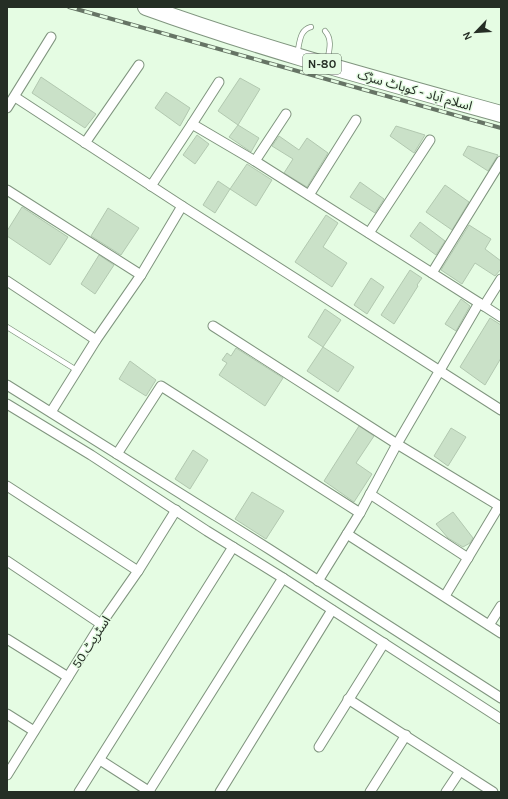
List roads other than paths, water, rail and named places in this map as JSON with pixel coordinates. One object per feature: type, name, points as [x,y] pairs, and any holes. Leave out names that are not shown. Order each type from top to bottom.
[{"type":"highway","name":"اسلام آباد - کوہاٹ سڑک","points":[[146,7],[168,11],[223,34],[296,57],[501,114]]},
{"type":"street","points":[[7,108],[51,37]]},
{"type":"street","points":[[85,142],[139,65]]},
{"type":"street","points":[[151,186],[218,82]]},
{"type":"street","points":[[15,97],[182,206],[501,410]]},
{"type":"street","points":[[255,161],[286,114]]},
{"type":"street","points":[[309,195],[356,120]]},
{"type":"street","points":[[192,124],[255,161],[501,317]]},
{"type":"street","points":[[370,233],[430,140]]},
{"type":"street","points":[[432,273],[501,162]]},
{"type":"street","points":[[7,190],[140,275]]},
{"type":"street","points":[[51,412],[96,340],[140,275],[182,206]]},
{"type":"street","points":[[318,581],[360,513],[397,444],[439,371],[481,304],[501,279]]},
{"type":"street","points":[[7,281],[96,340]]},
{"type":"street","points":[[213,326],[397,444],[500,507],[445,596]]},
{"type":"street","points":[[7,385],[501,698]]},
{"type":"street","points":[[117,454],[161,386],[360,513]]},
{"type":"street","points":[[7,404],[283,578],[501,719]]},
{"type":"street","points":[[7,486],[138,571]]},
{"type":"street","points":[[370,494],[468,558]]},
{"type":"street","name":"اسٹریٹ 50","points":[[7,775],[101,624],[138,571],[176,510]]},
{"type":"street","points":[[207,531],[216,517]]},
{"type":"street","points":[[347,534],[501,633]]},
{"type":"street","points":[[79,792],[233,547]]},
{"type":"street","points":[[7,561],[101,624]]},
{"type":"street","points":[[100,760],[150,792],[283,578]]},
{"type":"street","points":[[489,625],[501,606]]},
{"type":"street","points":[[220,792],[332,610]]},
{"type":"street","points":[[7,639],[68,677]]},
{"type":"street","points":[[319,747],[384,643]]},
{"type":"street","points":[[348,699],[493,792]]},
{"type":"street","points":[[7,714],[34,731]]},
{"type":"street","points":[[370,792],[406,735]]},
{"type":"street","points":[[446,792],[460,771]]},
{"type":"lane","points":[[296,57],[302,32],[305,29],[311,28]]},
{"type":"lane","points":[[326,31],[330,40],[326,65]]},
{"type":"lane","points":[[7,328],[78,371]]},
{"type":"railway","points":[[69,7],[501,128]]}]
